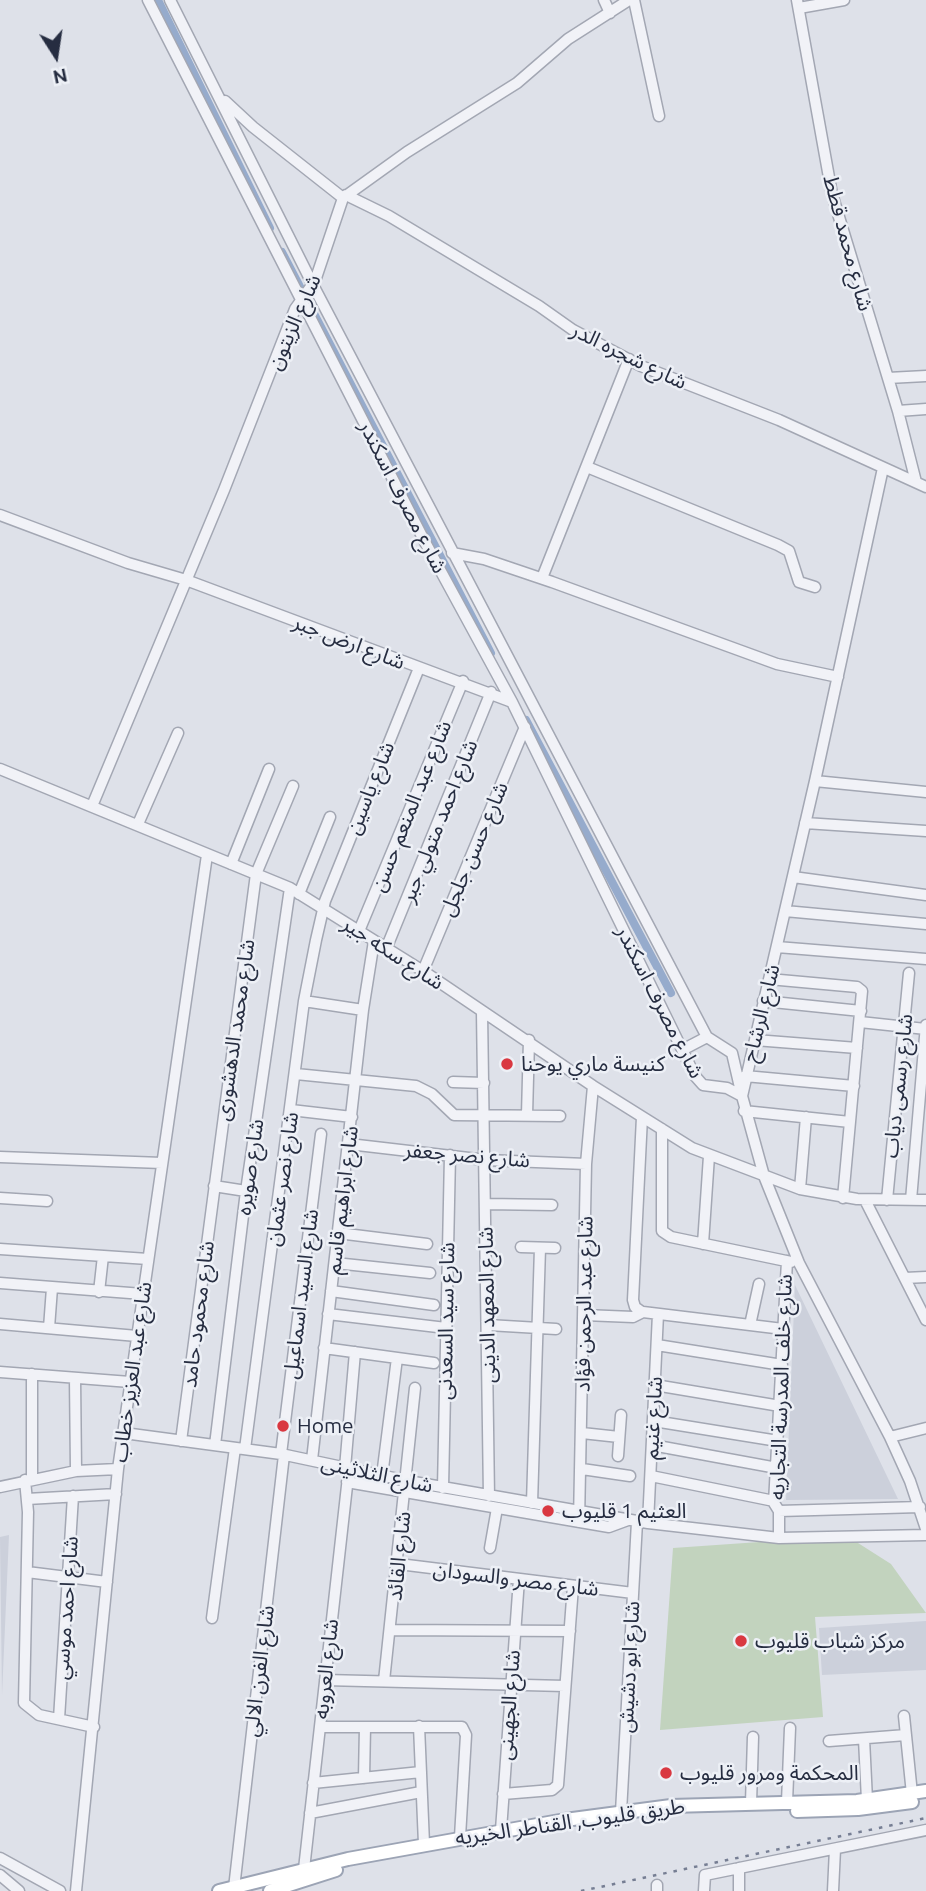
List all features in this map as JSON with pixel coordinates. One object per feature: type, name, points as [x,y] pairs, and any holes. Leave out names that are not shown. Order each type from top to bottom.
[{"type":"main road","name":"طريق قليوب, القناطر الخيريه","points":[[219,1891],[303,1869],[424,1844],[621,1812],[751,1802],[867,1800],[926,1791]]},
{"type":"main road","name":"طريق قليوب, القناطر الخيريه","points":[[270,1891],[350,1867],[567,1827],[670,1814],[858,1809],[926,1800]]},
{"type":"street","name":"شارع مصرف اسكندر","points":[[148,0],[426,544],[525,727],[695,1076],[703,1085],[727,1088],[741,1096]]},
{"type":"street","name":"شارع مصرف اسكندر","points":[[170,0],[313,285],[707,1037],[732,1053],[741,1096]]},
{"type":"street","points":[[604,0],[610,13]]},
{"type":"street","points":[[345,197],[517,83],[568,39],[629,0]]},
{"type":"street","points":[[634,0],[659,116]]},
{"type":"street","points":[[798,4],[844,0]]},
{"type":"street","name":"شارع محمد قطط","points":[[798,4],[832,194],[921,485]]},
{"type":"street","name":"شارع شجره الدر","points":[[219,95],[253,127],[345,197],[389,216],[539,306],[573,331],[632,361],[779,420],[921,485]]},
{"type":"street","name":"شارع الزيتون","points":[[92,806],[300,300],[313,285],[345,197]]},
{"type":"street","points":[[545,579],[632,361]]},
{"type":"street","points":[[888,378],[926,376]]},
{"type":"street","points":[[898,411],[926,409]]},
{"type":"street","points":[[589,468],[778,545],[789,551],[799,582],[815,587]]},
{"type":"street","name":"شارع الرشاح","points":[[883,468],[815,781],[741,1096],[764,1177],[799,1263],[890,1437],[920,1507],[926,1529]]},
{"type":"street","name":"شارع ارض جبر","points":[[0,515],[128,563],[186,580],[419,668],[463,681],[512,702]]},
{"type":"street","points":[[452,553],[484,559],[545,579],[672,623],[777,664],[838,677]]},
{"type":"street","name":"شارع ياسين","points":[[324,909],[419,668]]},
{"type":"street","name":"شارع عبد المنعم حسن","points":[[359,931],[463,681]]},
{"type":"street","name":"شارع احمد متولي جبر","points":[[386,948],[491,692]]},
{"type":"street","name":"شارع حسن جلجل","points":[[423,971],[525,727]]},
{"type":"street","points":[[138,824],[178,733]]},
{"type":"street","name":"شارع سكه جير","points":[[0,769],[295,891],[529,1040],[593,1086],[709,1156],[800,1189],[843,1198],[926,1200]]},
{"type":"street","points":[[231,864],[269,769]]},
{"type":"street","points":[[815,781],[926,792]]},
{"type":"street","name":"شارع محمد الدهشورى","points":[[214,1186],[256,874],[293,786]]},
{"type":"street","name":"شارع صويره","points":[[215,1445],[246,1191],[295,891],[330,817]]},
{"type":"street","points":[[805,823],[926,831]]},
{"type":"street","name":"شارع عبد العزيز خطاب","points":[[76,1891],[118,1469],[207,855]]},
{"type":"street","points":[[793,877],[926,895]]},
{"type":"street","name":"شارع نصر عثمان","points":[[212,1618],[291,1110],[304,1001],[324,909]]},
{"type":"street","points":[[785,911],[926,925]]},
{"type":"street","name":"شارع ابراهيم قاسم","points":[[312,1460],[363,1010],[374,941]]},
{"type":"street","points":[[777,947],[926,959]]},
{"type":"street","name":"شارع رسمى دياب","points":[[887,1200],[909,973]]},
{"type":"street","points":[[769,979],[862,990],[843,1198]]},
{"type":"street","points":[[304,1001],[363,1010]]},
{"type":"street","points":[[763,1001],[860,1016],[904,1027],[926,1028],[921,1136],[911,1200]]},
{"type":"street","name":"شارع المعهد الدينى","points":[[482,1012],[489,1496]]},
{"type":"street","points":[[684,1049],[707,1037]]},
{"type":"street","points":[[527,1115],[529,1040]]},
{"type":"street","points":[[755,1040],[857,1048]]},
{"type":"street","points":[[296,1074],[357,1079],[425,1090],[454,1115],[560,1116]]},
{"type":"street","points":[[745,1076],[854,1086]]},
{"type":"street","points":[[453,1082],[484,1083]]},
{"type":"street","name":"شارع عبد الرحمن فؤاد","points":[[579,1517],[586,1164],[593,1086]]},
{"type":"street","points":[[291,1110],[352,1117]]},
{"type":"street","points":[[744,1111],[850,1122]]},
{"type":"street","points":[[642,1116],[633,1300],[635,1307],[642,1312],[783,1329]]},
{"type":"street","points":[[800,1189],[806,1118]]},
{"type":"street","points":[[662,1129],[662,1231],[671,1237],[799,1263]]},
{"type":"street","name":"شارع السيد اسماعيل","points":[[283,1454],[321,1134]]},
{"type":"street","name":"شارع نصر جعفر","points":[[348,1143],[485,1160],[586,1164]]},
{"type":"street","name":"شارع سيد السعدنى","points":[[443,1488],[450,1155]]},
{"type":"street","points":[[703,1244],[709,1156]]},
{"type":"street","points":[[0,1157],[162,1163]]},
{"type":"street","points":[[214,1186],[246,1191]]},
{"type":"street","name":"شارع محمود حامد","points":[[181,1441],[214,1186]]},
{"type":"street","points":[[0,1198],[47,1201]]},
{"type":"street","points":[[865,1200],[923,1307],[926,1320]]},
{"type":"street","points":[[486,1205],[552,1205]]},
{"type":"street","points":[[338,1233],[427,1244]]},
{"type":"street","points":[[521,1247],[555,1248]]},
{"type":"street","points":[[532,1503],[540,1248]]},
{"type":"street","points":[[0,1249],[148,1259]]},
{"type":"street","points":[[99,1292],[103,1256]]},
{"type":"street","name":"شارع خلف المدرسة التجاريه","points":[[779,1538],[776,1468],[787,1261]]},
{"type":"street","points":[[335,1263],[430,1273]]},
{"type":"street","points":[[905,1278],[926,1277]]},
{"type":"street","points":[[0,1283],[143,1294]]},
{"type":"street","points":[[750,1325],[760,1284]]},
{"type":"street","points":[[48,1328],[52,1288]]},
{"type":"street","points":[[331,1291],[435,1305]]},
{"type":"street","points":[[584,1315],[634,1317],[642,1312]]},
{"type":"street","points":[[328,1314],[446,1328]]},
{"type":"street","name":"شارع غنيم","points":[[638,1522],[651,1476],[658,1314]]},
{"type":"street","points":[[0,1324],[137,1336]]},
{"type":"street","points":[[488,1325],[556,1329]]},
{"type":"street","points":[[657,1345],[782,1365]]},
{"type":"street","points":[[324,1348],[434,1363]]},
{"type":"street","name":"شارع العروبه","points":[[303,1869],[347,1482],[355,1352]]},
{"type":"street","points":[[382,1476],[397,1358]]},
{"type":"street","points":[[0,1371],[131,1382]]},
{"type":"street","points":[[32,1374],[22,1696],[27,1708],[38,1715],[94,1727]]},
{"type":"street","points":[[75,1378],[76,1471]]},
{"type":"street","points":[[655,1385],[780,1406]]},
{"type":"street","name":"شارع القائد","points":[[384,1681],[399,1564],[415,1388]]},
{"type":"street","points":[[618,1456],[621,1415]]},
{"type":"street","points":[[654,1421],[778,1441]]},
{"type":"street","points":[[890,1437],[926,1428]]},
{"type":"street","name":"شارع الثلاثينى","points":[[124,1433],[283,1454],[382,1476],[407,1487],[497,1508],[579,1517]]},
{"type":"street","points":[[582,1433],[619,1437]]},
{"type":"street","points":[[652,1445],[776,1468]]},
{"type":"street","name":"شارع الفرن الالي","points":[[234,1888],[283,1454]]},
{"type":"street","points":[[0,1487],[76,1471],[118,1469]]},
{"type":"street","points":[[582,1469],[630,1476]]},
{"type":"street","points":[[651,1476],[776,1506],[920,1507]]},
{"type":"street","name":"شارع الثلاثينى","points":[[347,1482],[443,1488],[532,1503],[610,1527],[638,1522],[779,1538],[926,1535]]},
{"type":"street","points":[[27,1499],[116,1494]]},
{"type":"street","name":"شارع احمد موسي","points":[[59,1719],[74,1496]]},
{"type":"street","points":[[490,1548],[497,1508]]},
{"type":"street","name":"شارع ابو دشيش","points":[[621,1812],[638,1522]]},
{"type":"street","name":"شارع مصر والسودان","points":[[399,1564],[633,1593]]},
{"type":"street","points":[[27,1572],[107,1583]]},
{"type":"street","name":"شارع الجهينى","points":[[500,1830],[519,1579]]},
{"type":"street","points":[[503,1794],[556,1788],[573,1586]]},
{"type":"street","points":[[390,1630],[569,1631]]},
{"type":"street","points":[[325,1679],[565,1686]]},
{"type":"street","points":[[904,1716],[912,1794]]},
{"type":"street","points":[[419,1726],[424,1844]]},
{"type":"street","points":[[320,1727],[458,1726],[464,1729],[460,1837]]},
{"type":"street","points":[[364,1778],[365,1727]]},
{"type":"street","points":[[787,1802],[790,1728]]},
{"type":"street","points":[[829,1741],[906,1735]]},
{"type":"street","points":[[751,1802],[753,1737]]},
{"type":"street","points":[[864,1738],[867,1800]]},
{"type":"street","points":[[313,1783],[421,1772]]},
{"type":"street","points":[[310,1813],[421,1792]]},
{"type":"street","points":[[705,1891],[705,1875],[926,1830]]},
{"type":"street","points":[[833,1891],[835,1849]]},
{"type":"street","points":[[0,1858],[60,1891]]},
{"type":"street","points":[[739,1868],[739,1891]]},
{"type":"street","points":[[0,1875],[19,1891]]},
{"type":"shaded area","points":[[795,1285],[898,1499],[786,1500]]},
{"type":"shaded area","points":[[9,1535],[2,1695],[0,1537]]},
{"type":"shaded area","points":[[926,1621],[926,1670],[822,1675],[819,1628]]},
{"type":"green space","name":"مركز شباب قليوب","points":[[817,1538],[858,1543],[891,1564],[926,1613],[815,1617],[823,1717],[660,1730],[673,1548]]},
{"type":"waterway","points":[[158,0],[270,228]]},
{"type":"waterway","points":[[282,252],[491,653]]},
{"type":"waterway","points":[[526,720],[671,993]]},
{"type":"railway","points":[[581,1891],[926,1818]]},
{"type":"place","name":"كنيسة ماري يوحنا","points":[[507,1064]]},
{"type":"place","name":"Home","points":[[283,1426]]},
{"type":"place","name":"العثيم 1 قليوب","points":[[548,1511]]},
{"type":"place","name":"مركز شباب قليوب","points":[[741,1641]]},
{"type":"place","name":"المحكمة ومرور قليوب","points":[[666,1773]]}]
